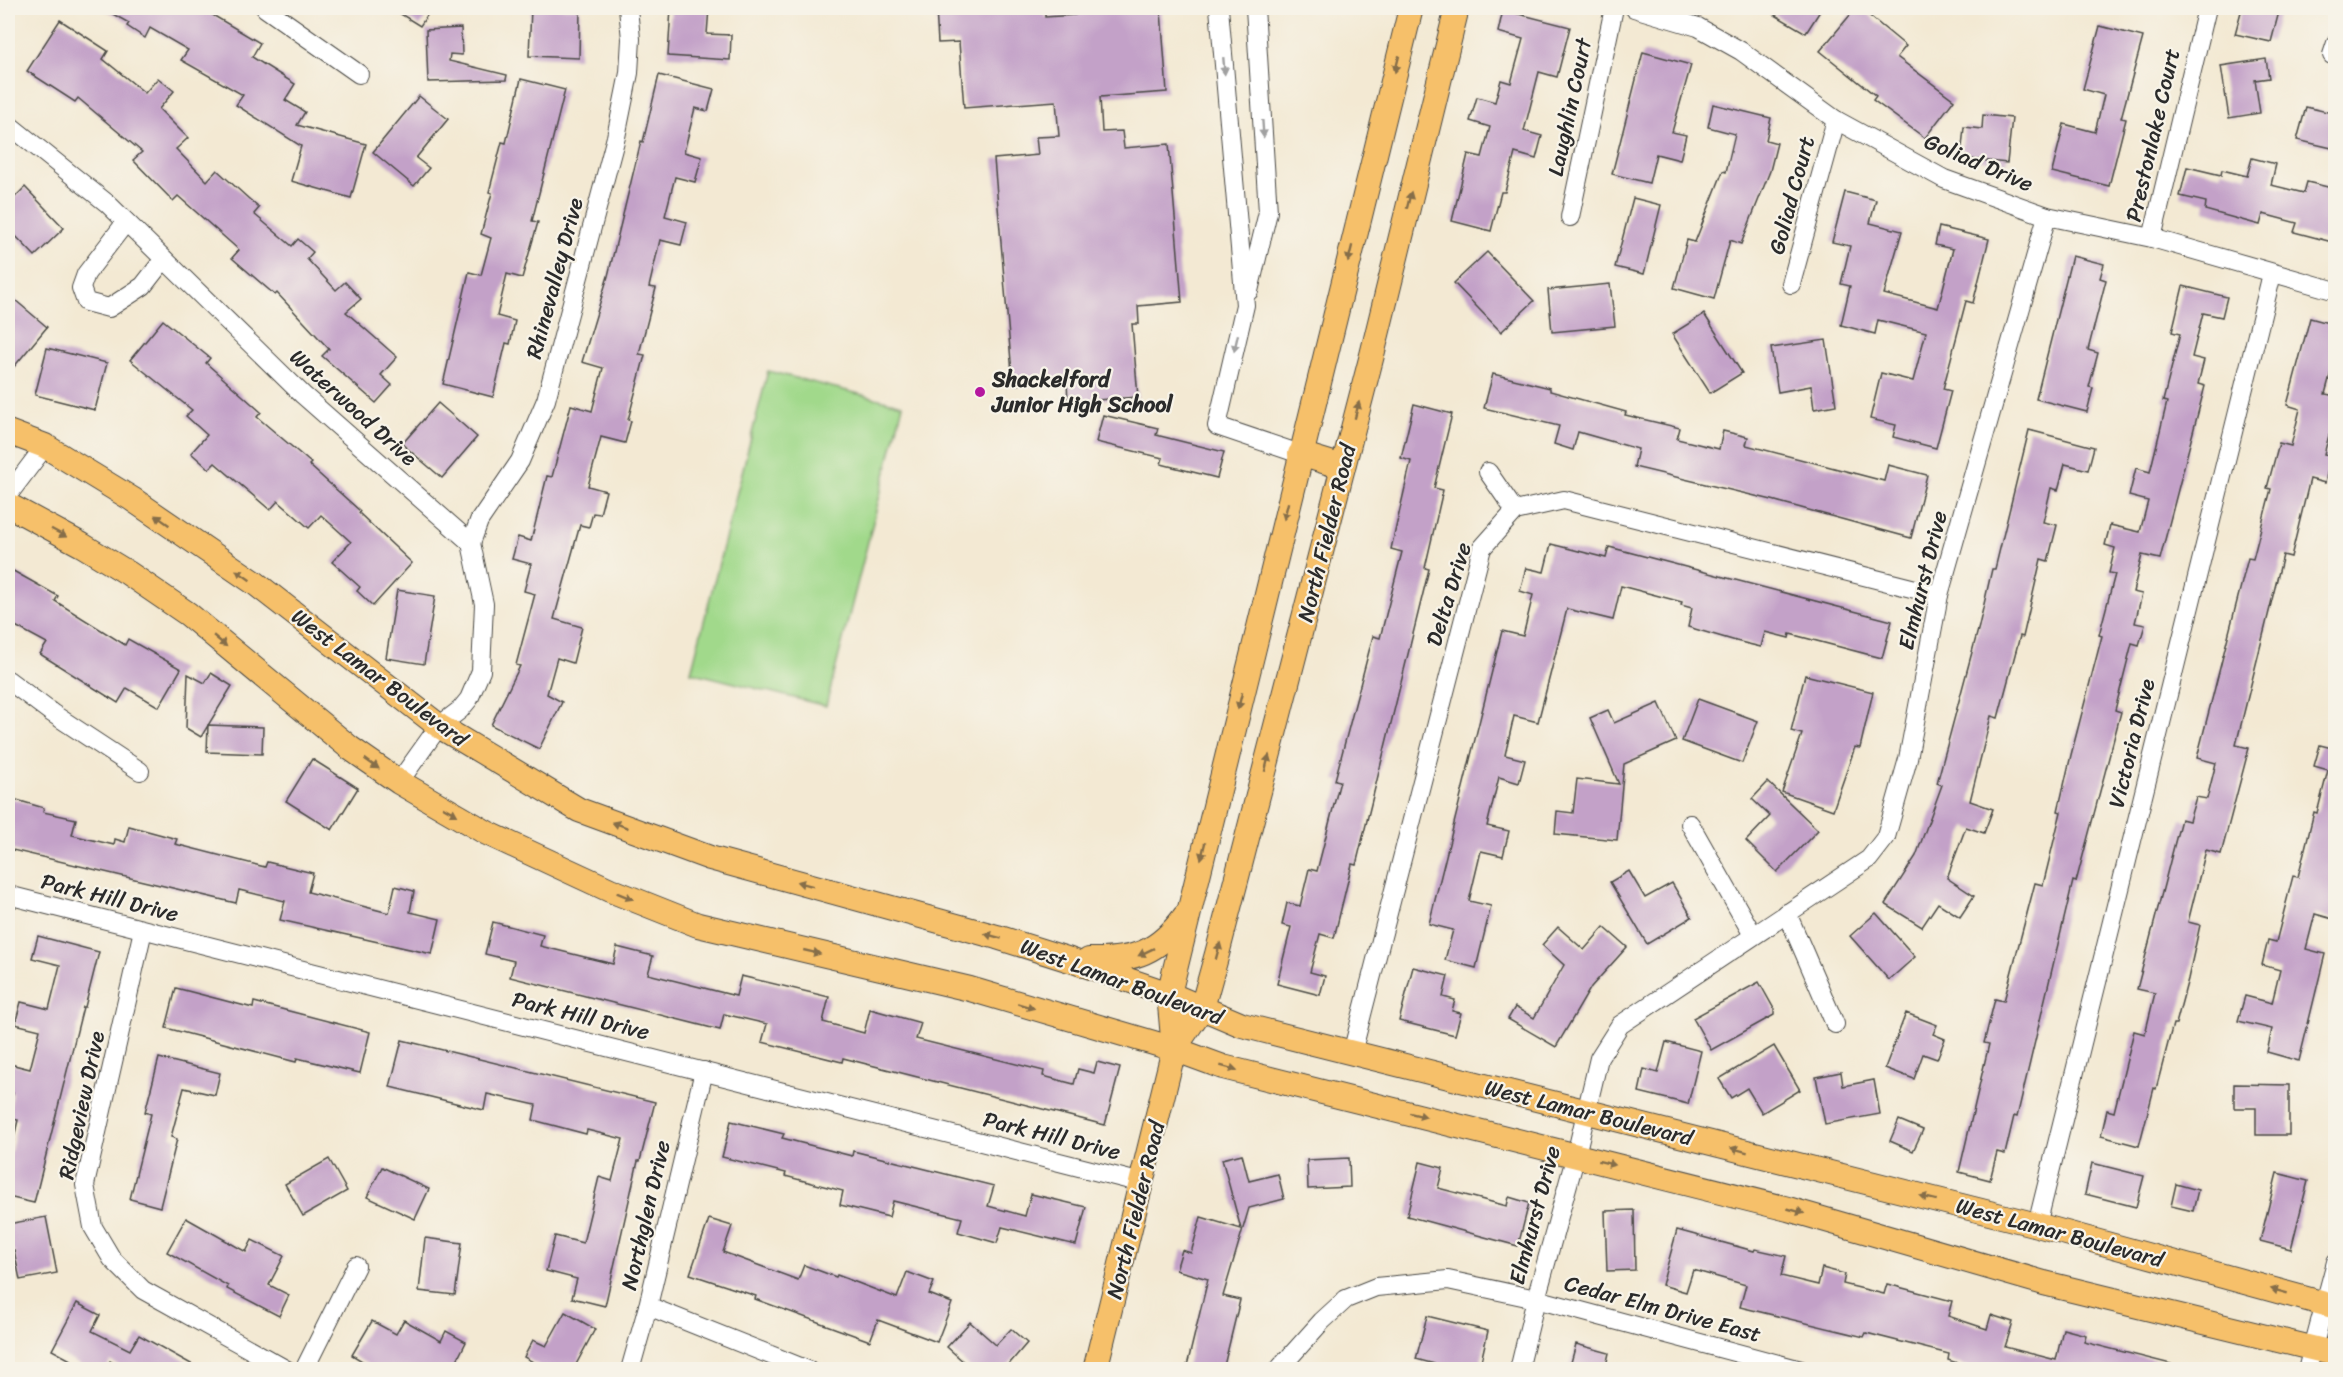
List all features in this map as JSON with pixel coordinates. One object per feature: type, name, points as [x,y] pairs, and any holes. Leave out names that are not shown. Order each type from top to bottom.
[{"type":"main road","name":"North Fielder Road","points":[[1095,1370],[1173,1049],[1169,994],[1188,912],[1411,8]]},
{"type":"main road","name":"North Fielder Road","points":[[1173,1049],[1202,1008],[1343,467],[1456,8]]},
{"type":"main road","name":"West Lamar Boulevard","points":[[8,432],[45,446],[132,499],[255,583],[439,726],[579,810],[710,858],[997,937],[1070,960],[1169,994],[1242,1025],[2037,1225],[2331,1306]]},
{"type":"main road","points":[[1300,454],[1343,467]]},
{"type":"main road","name":"West Lamar Boulevard","points":[[8,505],[82,545],[188,614],[350,748],[399,782],[487,833],[610,890],[698,925],[970,989],[1223,1066],[1788,1209],[2044,1283],[2319,1357]]},
{"type":"main road","points":[[1070,960],[1113,961],[1134,958],[1156,947],[1173,933],[1188,912]]},
{"type":"street","points":[[265,8],[359,74]]},
{"type":"street","name":"Rhinevalley Drive","points":[[471,543],[479,521],[520,461],[546,400],[616,137],[629,73],[631,39],[628,8]]},
{"type":"street","points":[[1219,8],[1245,305]]},
{"type":"street","points":[[1255,8],[1268,212],[1216,426],[1300,454]]},
{"type":"street","name":"Laughlin Court","points":[[1570,217],[1614,8]]},
{"type":"street","name":"Goliad Drive","points":[[1634,8],[1698,27],[1741,51],[1836,120],[1944,179],[2047,216],[2152,238],[2336,291]]},
{"type":"street","name":"Prestonlake Court","points":[[2152,238],[2207,8]]},
{"type":"street","name":"Goliad Court","points":[[1791,284],[1836,120]]},
{"type":"street","name":"Waterwood Drive","points":[[8,124],[108,204],[303,395],[471,543]]},
{"type":"street","name":"Elmhurst Drive","points":[[1519,1370],[1576,1155],[1599,1058],[1620,1025],[1869,859],[1886,837],[1908,759],[1939,595],[2047,216]]},
{"type":"street","points":[[126,222],[86,274],[81,288],[86,302],[109,308],[143,286],[164,259]]},
{"type":"street","name":"Victoria Drive","points":[[2037,1225],[2272,274]]},
{"type":"street","points":[[8,495],[45,446]]},
{"type":"street","points":[[1488,472],[1515,511],[1564,500],[1939,595]]},
{"type":"street","name":"Delta Drive","points":[[1352,1053],[1482,548],[1515,511]]},
{"type":"street","points":[[399,782],[439,726],[460,710],[469,699],[481,671],[484,604],[471,543]]},
{"type":"street","points":[[8,680],[51,713],[140,771]]},
{"type":"street","points":[[1690,825],[1753,936]]},
{"type":"street","name":"Park Hill Drive","points":[[8,895],[1142,1183]]},
{"type":"street","points":[[1787,913],[1835,1024]]},
{"type":"street","name":"Ridgeview Drive","points":[[143,930],[85,1185],[93,1227],[112,1259],[142,1290],[287,1370]]},
{"type":"street","name":"Northglen Drive","points":[[630,1370],[648,1306],[704,1071]]},
{"type":"street","points":[[2319,1357],[2331,1306],[2336,1262]]},
{"type":"street","points":[[304,1370],[356,1266]]},
{"type":"street","name":"Cedar Elm Drive East","points":[[1278,1370],[1322,1321],[1346,1299],[1376,1287],[1448,1280],[1536,1299],[1777,1366],[1801,1370]]},
{"type":"street","points":[[648,1306],[808,1370]]},
{"type":"green space","points":[[768,371],[903,405],[826,706],[691,672]]},
{"type":"building","points":[[102,8],[201,8],[260,43],[252,57],[295,84],[285,100],[305,112],[297,125],[366,144],[351,198],[291,181],[301,146],[236,105],[243,95],[181,60],[188,50],[150,28],[145,38],[127,26],[129,23]]},
{"type":"building","points":[[391,8],[432,8],[420,26]]},
{"type":"building","points":[[531,8],[580,8],[579,58],[529,56]]},
{"type":"building","points":[[671,8],[709,8],[707,34],[731,35],[730,60],[668,56]]},
{"type":"building","points":[[936,8],[1045,8],[1045,17],[1075,15],[1075,8],[1140,8],[1141,13],[1161,11],[1167,92],[1100,97],[1102,132],[1122,131],[1124,148],[1169,144],[1182,302],[1138,306],[1139,324],[1132,324],[1138,397],[1068,402],[1067,381],[1013,385],[994,159],[1038,155],[1036,137],[1059,136],[1056,101],[964,108],[959,42],[938,43]]},
{"type":"building","points":[[1763,8],[1822,8],[1806,33]]},
{"type":"building","points":[[1856,8],[1860,8],[1906,46],[1897,57],[1954,100],[1925,138],[1873,100],[1876,96],[1820,51]]},
{"type":"building","points":[[2242,8],[2280,8],[2271,42],[2235,34]]},
{"type":"building","points":[[1503,10],[1570,27],[1557,77],[1539,72],[1524,131],[1542,136],[1536,159],[1515,153],[1505,192],[1501,192],[1491,231],[1452,221],[1468,154],[1482,157],[1490,127],[1470,121],[1477,97],[1495,102],[1501,80],[1511,83],[1523,39],[1498,32]]},
{"type":"building","points":[[60,20],[108,51],[103,59],[145,93],[158,78],[174,91],[159,109],[188,138],[176,149],[207,181],[217,170],[259,208],[254,214],[292,246],[298,239],[313,252],[307,259],[336,290],[345,282],[361,299],[346,312],[397,357],[381,375],[392,385],[376,403],[322,356],[329,349],[277,293],[275,295],[232,258],[239,250],[178,196],[173,201],[133,160],[142,152],[78,98],[75,102],[27,71]]},
{"type":"building","points":[[2100,26],[2143,37],[2121,118],[2126,119],[2109,186],[2052,172],[2064,124],[2095,132],[2104,95],[2083,89]]},
{"type":"building","points":[[461,28],[462,55],[450,54],[449,61],[507,75],[506,80],[428,82],[426,30]]},
{"type":"building","points":[[1643,52],[1691,65],[1672,132],[1686,135],[1680,160],[1656,154],[1649,183],[1612,174]]},
{"type":"building","points":[[2266,59],[2269,78],[2255,80],[2260,113],[2229,118],[2221,66]]},
{"type":"building","points":[[659,75],[714,89],[708,111],[695,108],[684,152],[702,157],[695,182],[675,177],[665,216],[687,222],[681,245],[660,240],[649,287],[656,288],[639,354],[645,355],[628,420],[631,421],[625,443],[601,437],[588,486],[606,491],[600,514],[593,513],[589,527],[580,525],[554,619],[582,627],[573,663],[557,658],[547,694],[562,702],[539,749],[491,725],[520,666],[516,665],[535,594],[524,591],[531,564],[512,559],[518,537],[531,541],[547,476],[552,477],[571,405],[592,411],[603,368],[582,362],[608,276]]},
{"type":"building","points":[[521,79],[565,90],[532,221],[538,222],[522,278],[507,274],[497,316],[515,321],[510,344],[506,343],[493,397],[443,384],[469,272],[481,275],[491,238],[481,234],[492,193],[489,192],[502,142],[506,143]]},
{"type":"building","points":[[419,96],[448,119],[416,158],[429,168],[414,186],[373,152]]},
{"type":"building","points":[[1713,104],[1771,118],[1766,140],[1777,143],[1770,171],[1741,244],[1730,240],[1714,299],[1674,288],[1687,240],[1695,242],[1723,171],[1726,172],[1735,134],[1708,127]]},
{"type":"building","points":[[2306,107],[2336,114],[2336,149],[2297,140]]},
{"type":"building","points":[[1983,115],[2012,118],[2007,163],[1961,158],[1964,127],[1982,129]]},
{"type":"building","points":[[2252,158],[2276,164],[2271,185],[2304,193],[2307,182],[2332,188],[2329,200],[2336,202],[2336,243],[2294,232],[2297,223],[2263,214],[2260,225],[2205,210],[2206,202],[2180,196],[2187,167],[2221,175],[2222,170],[2247,176]]},
{"type":"building","points":[[25,187],[64,228],[35,256],[8,228],[8,204]]},
{"type":"building","points":[[1845,192],[1876,200],[1870,223],[1902,231],[1884,294],[1938,308],[1953,249],[1935,245],[1939,227],[1989,239],[1973,303],[1966,301],[1943,389],[1951,391],[1936,448],[1893,437],[1896,425],[1870,419],[1881,373],[1913,381],[1926,332],[1878,320],[1875,334],[1841,325],[1850,286],[1841,284],[1850,246],[1832,242]]},
{"type":"building","points":[[1633,198],[1661,205],[1644,274],[1615,267]]},
{"type":"building","points":[[1487,252],[1534,301],[1501,332],[1454,283]]},
{"type":"building","points":[[2072,256],[2104,264],[2100,278],[2106,280],[2088,350],[2098,353],[2089,387],[2093,388],[2087,412],[2036,399]]},
{"type":"building","points":[[1610,284],[1615,326],[1552,332],[1548,290]]},
{"type":"building","points":[[2183,286],[2227,297],[2222,317],[2203,313],[2192,357],[2204,360],[2198,384],[2205,386],[2160,559],[2142,555],[2133,592],[2142,594],[2135,623],[2145,625],[2139,645],[2132,643],[2115,710],[2121,712],[2076,882],[2073,881],[2017,1117],[2014,1116],[2005,1154],[1997,1152],[1990,1180],[1959,1172],[1989,1044],[1984,1043],[1995,999],[2004,1001],[2035,883],[2043,885],[2061,812],[2058,811],[2102,636],[2099,635],[2115,574],[2109,573],[2115,548],[2105,545],[2110,525],[2140,532],[2148,501],[2129,496],[2136,468],[2150,472],[2167,402],[2163,401],[2180,334],[2172,332]]},
{"type":"building","points":[[8,294],[47,327],[8,374]]},
{"type":"building","points":[[1704,314],[1742,373],[1710,393],[1672,334]]},
{"type":"building","points":[[2310,318],[2336,325],[2336,353],[2325,394],[2336,396],[2336,409],[2324,454],[2331,456],[2325,483],[2310,479],[2291,557],[2283,555],[2236,745],[2249,748],[2221,854],[2206,850],[2188,922],[2200,925],[2188,979],[2176,1024],[2173,1024],[2156,1089],[2154,1088],[2139,1146],[2101,1136],[2107,1110],[2114,1112],[2134,1031],[2145,1034],[2155,993],[2137,989],[2181,819],[2189,821],[2196,797],[2207,799],[2216,763],[2197,758],[2248,558],[2253,559],[2271,489],[2267,488],[2279,443],[2291,446],[2300,409],[2287,405]]},
{"type":"building","points":[[163,320],[210,358],[206,363],[261,412],[257,417],[311,463],[309,465],[360,511],[359,513],[412,563],[373,606],[357,591],[360,587],[332,562],[351,542],[321,515],[309,528],[278,501],[270,510],[215,463],[209,469],[191,453],[207,435],[186,416],[192,410],[130,360]]},
{"type":"building","points":[[1826,340],[1836,405],[1814,409],[1811,386],[1778,392],[1771,348]]},
{"type":"building","points":[[47,348],[107,363],[95,410],[35,395]]},
{"type":"building","points":[[1493,374],[1550,388],[1550,391],[1626,412],[1625,415],[1680,428],[1677,439],[1719,449],[1723,431],[1748,437],[1746,445],[1884,481],[1888,465],[1927,475],[1911,538],[1772,500],[1634,467],[1638,449],[1578,432],[1573,450],[1554,444],[1559,426],[1484,408]]},
{"type":"building","points":[[438,403],[477,437],[442,478],[402,444]]},
{"type":"building","points":[[1414,404],[1452,414],[1434,488],[1443,490],[1425,568],[1429,569],[1356,865],[1352,864],[1334,938],[1320,934],[1310,972],[1325,976],[1320,995],[1277,984],[1291,927],[1282,925],[1287,903],[1300,906],[1309,869],[1317,871],[1340,781],[1335,780],[1373,636],[1380,638],[1402,552],[1391,549],[1411,461],[1401,458]]},
{"type":"building","points":[[1103,415],[1158,428],[1156,435],[1224,452],[1217,478],[1161,464],[1163,458],[1096,442]]},
{"type":"building","points":[[2029,430],[2094,447],[2088,470],[2065,464],[2058,490],[2051,488],[2043,522],[2057,525],[2048,561],[2041,559],[2023,637],[2020,636],[1998,718],[1991,716],[1970,801],[1993,809],[1984,833],[1966,827],[1947,878],[1974,896],[1960,917],[1938,903],[1922,927],[1885,904],[1916,856],[1942,785],[1937,783],[1992,569],[1995,569]]},
{"type":"building","points":[[1551,544],[1606,558],[1609,547],[1892,621],[1882,658],[1790,634],[1789,638],[1765,632],[1761,647],[1736,641],[1688,627],[1692,608],[1681,605],[1682,602],[1621,586],[1613,620],[1567,609],[1538,722],[1514,716],[1505,755],[1525,760],[1519,783],[1499,777],[1487,826],[1509,831],[1503,856],[1481,851],[1469,901],[1491,906],[1476,968],[1445,960],[1453,930],[1429,924],[1502,631],[1523,636],[1533,595],[1520,591],[1526,568],[1544,572]]},
{"type":"building","points":[[8,568],[58,596],[55,601],[125,645],[128,639],[181,669],[159,707],[127,688],[118,703],[40,654],[47,643],[8,622]]},
{"type":"building","points":[[397,590],[435,596],[424,664],[386,658]]},
{"type":"building","points":[[211,673],[232,686],[201,737],[186,728],[188,674],[205,683]]},
{"type":"building","points":[[1805,675],[1873,692],[1860,748],[1855,747],[1833,810],[1782,792],[1802,734],[1791,731]]},
{"type":"building","points":[[1698,699],[1758,721],[1742,763],[1682,741]]},
{"type":"building","points":[[1659,703],[1676,741],[1624,764],[1617,840],[1555,834],[1557,811],[1573,813],[1577,779],[1619,784],[1590,718],[1608,710],[1614,723]]},
{"type":"building","points":[[208,725],[263,727],[262,754],[207,752]]},
{"type":"building","points":[[2320,745],[2336,749],[2336,910],[2333,919],[2315,914],[2306,949],[2325,954],[2299,1061],[2267,1052],[2272,1029],[2238,1021],[2245,996],[2272,1003],[2280,970],[2262,965],[2268,940],[2276,942],[2293,876],[2298,877],[2314,812],[2317,813],[2328,770],[2314,766]]},
{"type":"building","points":[[312,759],[358,788],[332,830],[286,801]]},
{"type":"building","points":[[1768,782],[1818,830],[1777,872],[1746,841],[1770,816],[1752,799]]},
{"type":"building","points":[[10,798],[44,808],[43,812],[76,819],[72,835],[114,845],[115,839],[125,842],[129,826],[177,839],[175,844],[265,867],[267,862],[313,873],[308,892],[389,913],[395,886],[414,891],[410,912],[440,919],[432,954],[280,920],[285,901],[239,890],[236,903],[8,849]]},
{"type":"building","points":[[1629,871],[1645,898],[1672,883],[1692,917],[1647,944],[1610,882]]},
{"type":"building","points":[[1876,913],[1915,957],[1889,980],[1850,936]]},
{"type":"building","points":[[493,922],[543,935],[540,946],[613,964],[617,947],[653,956],[648,974],[736,996],[741,976],[829,997],[823,1022],[864,1033],[870,1009],[921,1023],[916,1039],[1044,1071],[1043,1076],[1074,1084],[1078,1069],[1094,1073],[1097,1062],[1120,1068],[1105,1125],[843,1058],[842,1062],[762,1042],[767,1024],[724,1014],[720,1030],[510,977],[514,961],[485,954]]},
{"type":"building","points":[[1558,927],[1584,950],[1604,927],[1627,947],[1591,987],[1556,1047],[1508,1019],[1515,1007],[1534,1018],[1564,965],[1542,945]]},
{"type":"building","points":[[38,936],[99,952],[34,1203],[8,1197],[8,1164],[18,1120],[8,1118],[13,1093],[8,1092],[8,1075],[10,1064],[30,1069],[40,1030],[15,1024],[21,1002],[49,1009],[60,965],[32,958]]},
{"type":"building","points":[[1413,967],[1448,976],[1443,997],[1455,1000],[1452,1011],[1461,1013],[1455,1035],[1399,1021]]},
{"type":"building","points":[[1759,982],[1774,1009],[1774,1015],[1711,1050],[1693,1018]]},
{"type":"building","points":[[176,988],[253,1008],[254,1002],[370,1032],[360,1073],[297,1058],[296,1062],[166,1028]]},
{"type":"building","points":[[1906,1013],[1937,1025],[1933,1034],[1945,1039],[1937,1059],[1923,1054],[1914,1079],[1885,1068]]},
{"type":"building","points":[[402,1040],[655,1102],[640,1161],[638,1161],[605,1306],[572,1298],[577,1279],[546,1271],[555,1236],[583,1243],[599,1177],[612,1181],[623,1139],[587,1130],[586,1134],[533,1120],[536,1105],[487,1094],[484,1110],[390,1087]]},
{"type":"building","points":[[1666,1042],[1701,1051],[1688,1104],[1639,1092],[1644,1069],[1658,1073]]},
{"type":"building","points":[[1774,1046],[1800,1090],[1762,1113],[1747,1088],[1731,1098],[1719,1079]]},
{"type":"building","points":[[159,1058],[220,1073],[215,1095],[184,1088],[171,1137],[177,1139],[160,1207],[130,1199],[151,1114],[145,1112]]},
{"type":"building","points":[[1841,1072],[1843,1086],[1874,1080],[1880,1114],[1825,1124],[1816,1077]]},
{"type":"building","points":[[2234,1084],[2289,1085],[2289,1135],[2256,1135],[2256,1108],[2234,1108]]},
{"type":"building","points":[[1899,1120],[1923,1130],[1913,1151],[1890,1141]]},
{"type":"building","points":[[731,1121],[784,1134],[782,1138],[852,1156],[853,1151],[994,1186],[988,1206],[1025,1216],[1031,1194],[1086,1207],[1076,1245],[1002,1227],[997,1243],[958,1232],[962,1218],[893,1201],[889,1217],[840,1205],[843,1191],[785,1176],[786,1173],[722,1157]]},
{"type":"building","points":[[1242,1154],[1249,1181],[1278,1174],[1284,1199],[1249,1208],[1223,1296],[1240,1300],[1223,1370],[1186,1370],[1208,1279],[1176,1270],[1182,1250],[1191,1253],[1201,1217],[1241,1229],[1222,1159]]},
{"type":"building","points":[[1349,1158],[1350,1187],[1308,1189],[1307,1160]]},
{"type":"building","points":[[329,1159],[347,1191],[303,1216],[285,1184]]},
{"type":"building","points":[[1420,1162],[1443,1168],[1438,1188],[1507,1206],[1509,1197],[1529,1203],[1518,1246],[1407,1216]]},
{"type":"building","points":[[2092,1163],[2144,1176],[2136,1207],[2085,1194]]},
{"type":"building","points":[[382,1167],[429,1189],[415,1219],[367,1197]]},
{"type":"building","points":[[2277,1173],[2308,1181],[2291,1249],[2260,1241]]},
{"type":"building","points":[[2176,1184],[2198,1190],[2193,1211],[2171,1206]]},
{"type":"building","points":[[1634,1210],[1635,1270],[1607,1271],[1605,1211]]},
{"type":"building","points":[[46,1217],[57,1273],[20,1280],[14,1250],[8,1252],[8,1224]]},
{"type":"building","points":[[186,1218],[246,1252],[252,1240],[284,1256],[269,1285],[289,1295],[279,1316],[227,1289],[228,1286],[167,1252]]},
{"type":"building","points":[[709,1219],[732,1226],[723,1252],[798,1280],[804,1265],[897,1298],[907,1272],[934,1282],[929,1294],[952,1303],[937,1342],[878,1320],[870,1341],[755,1299],[756,1296],[690,1274]]},
{"type":"building","points":[[1677,1230],[1754,1251],[1755,1249],[1786,1256],[1781,1276],[1818,1285],[1822,1268],[1845,1274],[1843,1284],[1884,1294],[1887,1284],[1952,1301],[1948,1316],[1987,1329],[1991,1315],[2013,1322],[2005,1347],[2056,1360],[2063,1329],[2086,1335],[2084,1342],[2171,1364],[2171,1370],[1978,1370],[1948,1360],[1949,1354],[1866,1333],[1864,1337],[1740,1307],[1746,1285],[1693,1270],[1686,1292],[1662,1285]]},
{"type":"building","points":[[425,1238],[462,1243],[455,1295],[419,1291]]},
{"type":"building","points":[[77,1303],[100,1315],[92,1331],[130,1350],[139,1335],[202,1370],[126,1370],[110,1361],[106,1370],[89,1370],[52,1350]]},
{"type":"building","points":[[565,1312],[595,1329],[573,1370],[547,1370],[524,1357],[533,1340],[546,1346]]},
{"type":"building","points":[[1427,1316],[1488,1331],[1479,1370],[1457,1370],[1416,1359]]},
{"type":"building","points":[[404,1320],[441,1341],[446,1331],[466,1342],[452,1370],[377,1370],[352,1355],[372,1321],[396,1334]]},
{"type":"building","points":[[970,1322],[996,1345],[1011,1329],[1027,1343],[1004,1370],[973,1370],[947,1347]]},
{"type":"building","points":[[1576,1344],[1609,1353],[1605,1370],[1569,1370]]},
{"type":"place","name":"Shackelford Junior High School","points":[[980,392]]}]
